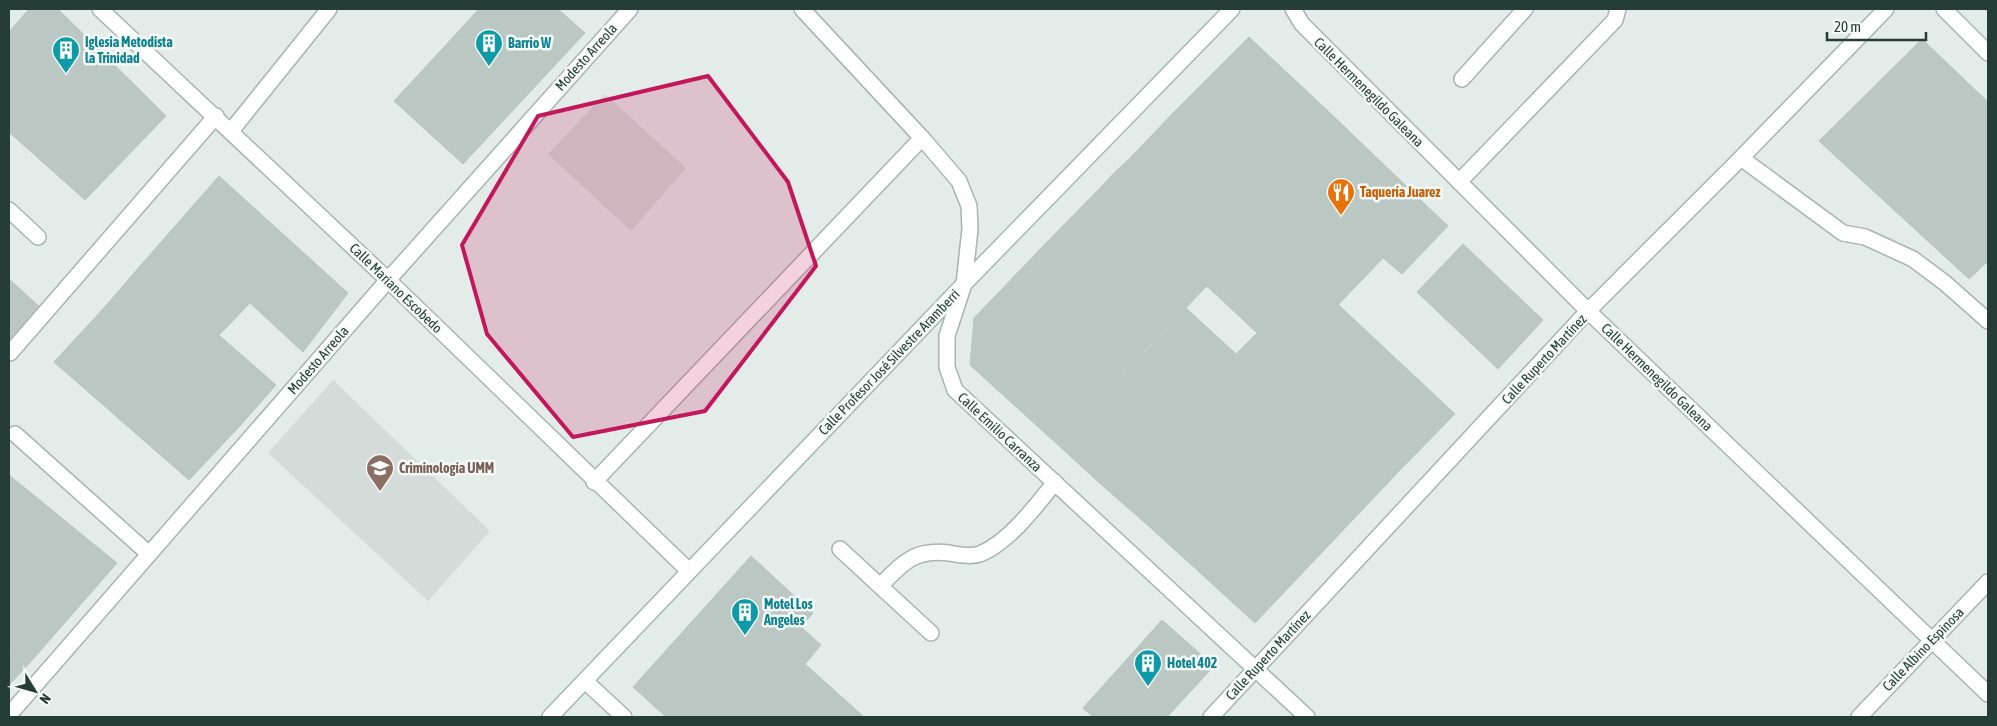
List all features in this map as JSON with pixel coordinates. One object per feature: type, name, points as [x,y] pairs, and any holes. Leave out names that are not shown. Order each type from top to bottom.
[{"type":"street","name":"Calle Mariano Escobedo","points":[[100,9],[216,116],[388,280],[594,482],[689,572]]},
{"type":"street","points":[[231,131],[330,9]]},
{"type":"street","name":"Modesto Arreola","points":[[9,715],[388,280],[630,9]]},
{"type":"street","name":"Calle Emilio Carranza","points":[[802,9],[922,138],[959,181],[969,206],[970,229],[964,284],[947,336],[947,367],[955,390],[1307,717]]},
{"type":"street","name":"Calle Profesor José Silvestre Aramberri","points":[[550,717],[964,284],[1232,9]]},
{"type":"street","name":"Calle Hermenegildo Galeana","points":[[1293,9],[1302,24],[1588,311],[1988,694]]},
{"type":"street","points":[[1462,79],[1525,9]]},
{"type":"street","points":[[1459,182],[1615,20],[1618,9]]},
{"type":"street","name":"Calle Ruperto Martínez","points":[[1211,717],[1588,311],[1742,158],[1886,9]]},
{"type":"street","points":[[1944,9],[1988,53]]},
{"type":"street","points":[[10,353],[216,116]]},
{"type":"street","points":[[594,482],[922,138]]},
{"type":"street","points":[[1742,158],[1843,233],[1865,237],[1913,259],[1945,283],[1988,321]]},
{"type":"street","points":[[9,210],[38,237]]},
{"type":"street","points":[[15,434],[149,554]]},
{"type":"street","points":[[880,586],[912,556],[933,552],[960,555],[978,554],[992,548],[1005,538],[1055,482]]},
{"type":"street","points":[[840,549],[931,634]]},
{"type":"street","name":"Calle Albino Espinosa","points":[[1859,717],[1988,582]]},
{"type":"street","points":[[585,681],[624,717]]},
{"type":"highlighted area","points":[[708,76],[788,182],[816,266],[705,411],[573,437],[487,334],[462,245],[538,116]]},
{"type":"shaded area","points":[[605,94],[686,168],[631,231],[548,154]]},
{"type":"shaded area","name":"Criminología UMM","points":[[333,380],[490,531],[428,601],[268,453]]},
{"type":"building","name":"Iglesia Metodista la Trinidad","points":[[29,9],[58,9],[166,116],[85,200],[9,132],[9,32]]},
{"type":"building","name":"Barrio W","points":[[479,9],[558,9],[585,33],[463,164],[394,101]]},
{"type":"building","points":[[1249,37],[1327,110],[1254,185],[1176,110]]},
{"type":"building","points":[[1922,39],[1988,102],[1988,261],[1969,279],[1819,141]]},
{"type":"building","points":[[1176,110],[1254,185],[1234,206],[1155,132]]},
{"type":"building","name":"Taquería Juarez","points":[[1327,110],[1448,226],[1402,274],[1383,258],[1338,305],[1234,206]]},
{"type":"building","points":[[1155,132],[1311,279],[1285,304],[1131,157]]},
{"type":"building","points":[[1131,157],[1285,304],[1269,320],[1114,173]]},
{"type":"building","points":[[1114,173],[1269,320],[1257,333],[1101,187]]},
{"type":"building","points":[[219,176],[348,293],[303,352],[250,303],[219,335],[140,266]]},
{"type":"building","points":[[1101,187],[1207,286],[1149,346],[1045,244]]},
{"type":"building","points":[[1045,244],[1149,346],[1058,445],[970,365],[974,318]]},
{"type":"building","points":[[1463,244],[1543,320],[1498,369],[1417,292]]},
{"type":"building","points":[[140,266],[276,385],[238,428],[102,310]]},
{"type":"building","points":[[9,279],[42,309],[9,345]]},
{"type":"building","points":[[1311,279],[1455,414],[1402,468],[1257,333]]},
{"type":"building","points":[[1186,308],[1236,354],[1104,487],[1058,445]]},
{"type":"building","points":[[102,310],[238,428],[189,480],[54,362]]},
{"type":"building","points":[[1257,333],[1299,373],[1152,529],[1104,487]]},
{"type":"building","points":[[1299,373],[1402,468],[1255,623],[1152,529]]},
{"type":"building","points":[[9,475],[117,563],[27,666],[9,650]]},
{"type":"building","name":"Motel Los Angeles","points":[[751,556],[813,613],[801,627],[821,645],[805,664],[864,717],[666,717],[633,687]]},
{"type":"building","name":"Hotel 402","points":[[1162,620],[1214,666],[1167,717],[1093,717],[1083,708]]},
{"type":"building","points":[[9,650],[27,666],[9,685]]},
{"type":"place","name":"Barrio W","points":[[489,67]]},
{"type":"place","name":"Iglesia Metodista la Trinidad","points":[[66,74]]},
{"type":"place","name":"Taquería Juarez","points":[[1341,216]]},
{"type":"place","name":"Criminología UMM","points":[[380,492]]},
{"type":"place","name":"Motel Los Angeles","points":[[745,636]]},
{"type":"place","name":"Hotel 402","points":[[1148,687]]}]
